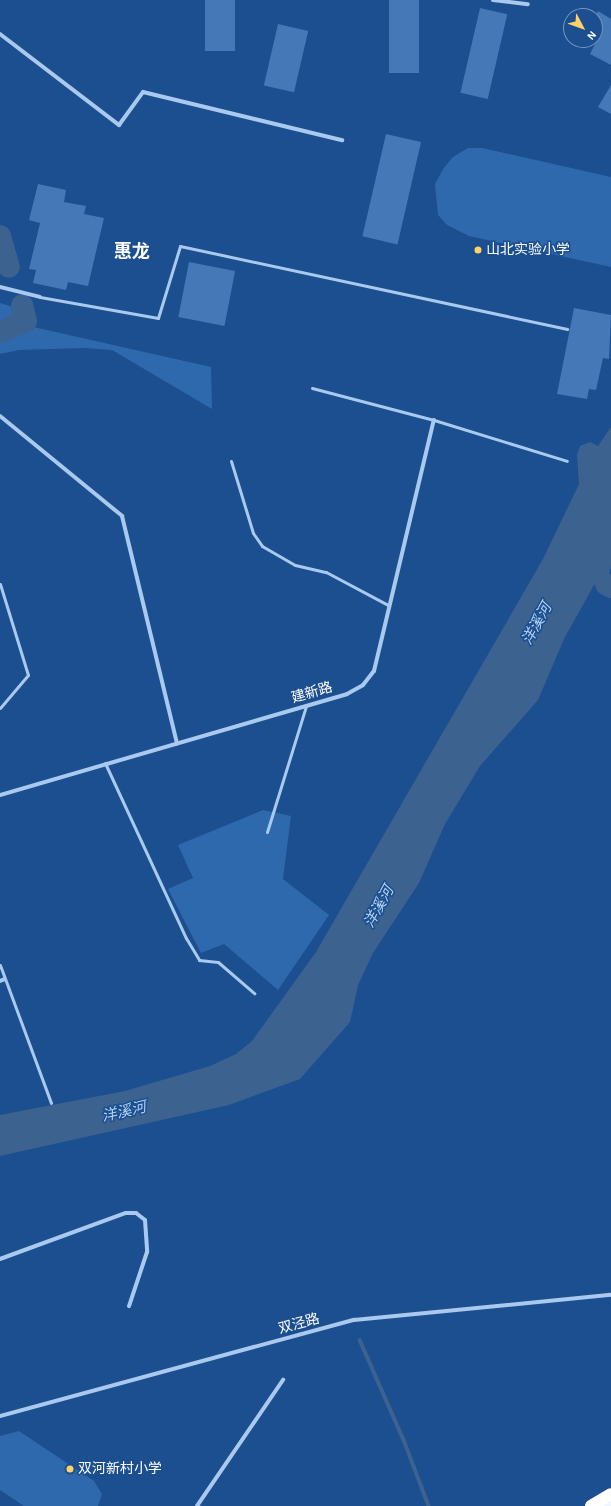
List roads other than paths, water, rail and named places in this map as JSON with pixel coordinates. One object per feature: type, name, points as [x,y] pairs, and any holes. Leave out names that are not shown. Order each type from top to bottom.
[{"type":"highway","points":[[591,1506],[611,1494]]},
{"type":"main road","points":[[605,1506],[611,1502]]},
{"type":"street","points":[[494,0],[528,4]]},
{"type":"street","points":[[0,34],[119,125],[143,92],[342,140]]},
{"type":"street","points":[[0,287],[40,297]]},
{"type":"street","points":[[0,416],[122,516],[177,743]]},
{"type":"street","name":"建新路","points":[[0,795],[105,763],[347,694],[363,685],[374,672],[388,605],[434,420]]},
{"type":"street","points":[[0,981],[5,979]]},
{"type":"street","points":[[0,1259],[126,1213],[136,1213],[145,1220],[147,1252],[129,1306]]},
{"type":"street","name":"双泾路","points":[[0,1416],[354,1320],[611,1295]]},
{"type":"street","points":[[197,1506],[283,1380]]},
{"type":"lane","points":[[40,297],[158,318],[180,246],[567,329]]},
{"type":"lane","points":[[312,388],[434,420],[567,461]]},
{"type":"lane","points":[[231,461],[253,533],[262,546],[295,564],[326,572],[388,605]]},
{"type":"lane","points":[[0,584],[28,675],[0,708]]},
{"type":"lane","points":[[267,832],[306,706]]},
{"type":"lane","points":[[105,763],[186,938],[199,960],[218,962],[254,993]]},
{"type":"lane","points":[[0,965],[51,1103]]},
{"type":"water","name":"洋溪河","points":[[611,427],[611,567],[606,584],[601,588],[594,585],[564,639],[538,700],[480,766],[445,824],[419,883],[373,953],[358,985],[350,1022],[300,1079],[229,1105],[0,1156],[0,1115],[125,1091],[210,1066],[236,1054],[252,1041],[316,952],[543,559],[579,484],[577,455],[580,446],[590,442],[598,446]]},
{"type":"waterway","points":[[0,236],[9,267]]},
{"type":"waterway","points":[[0,332],[26,321],[22,305]]},
{"type":"waterway","points":[[606,584],[611,587]]},
{"type":"waterway","points":[[360,1340],[404,1440],[429,1506]]},
{"type":"place","name":"山北实验小学","points":[[478,250]]},
{"type":"place","name":"双河新村小学","points":[[70,1469]]},
{"type":"district","name":"惠龙","points":[[132,252]]}]
